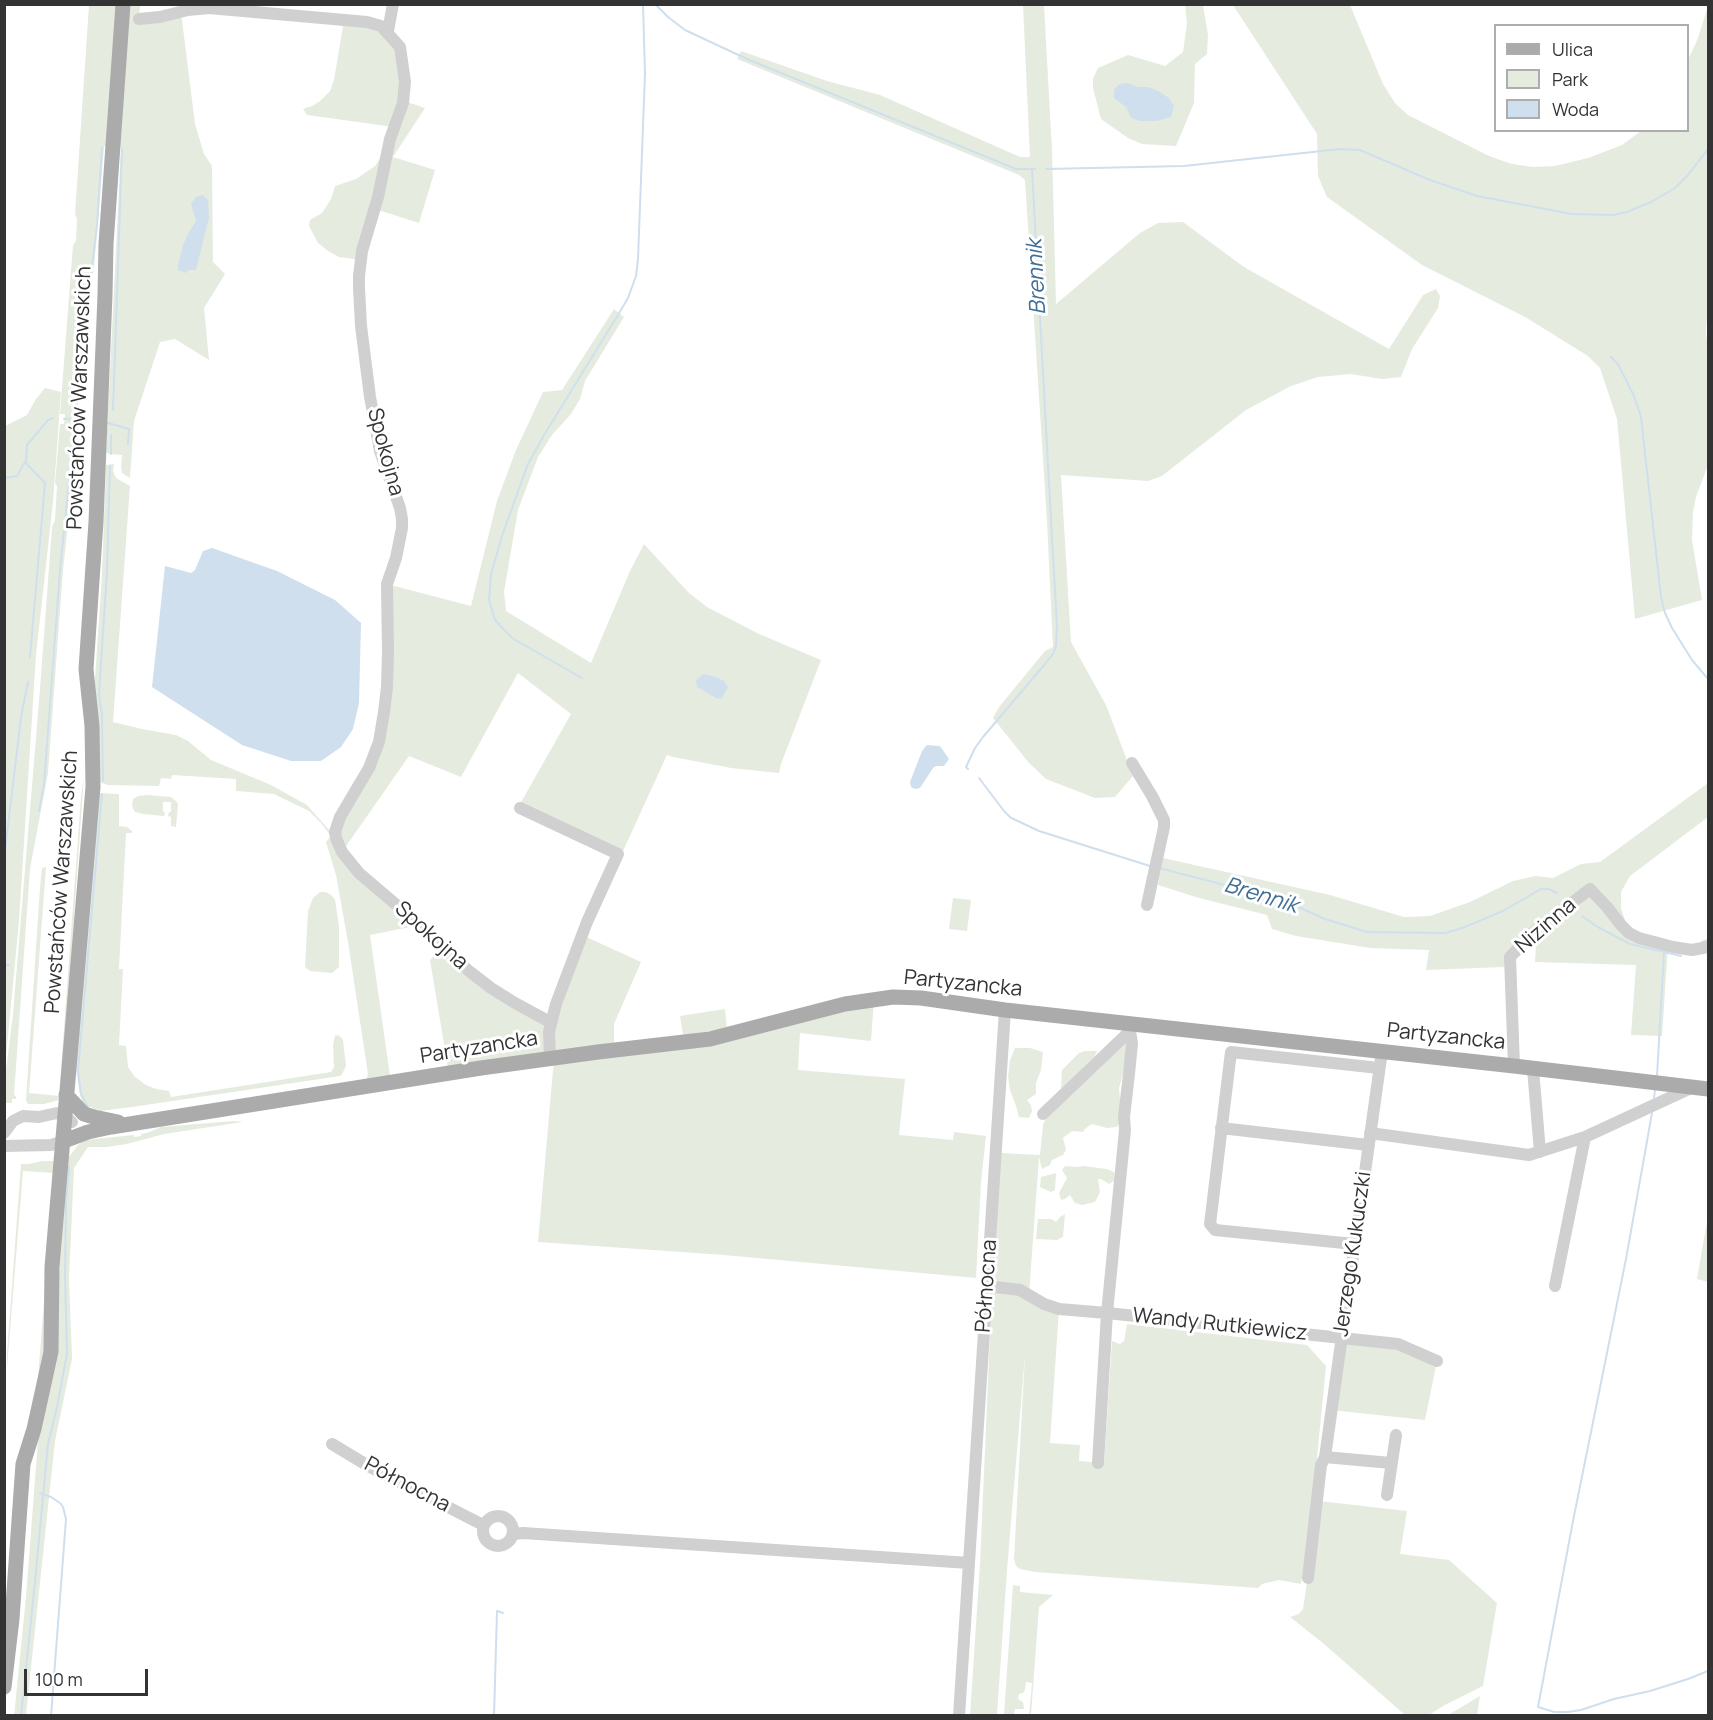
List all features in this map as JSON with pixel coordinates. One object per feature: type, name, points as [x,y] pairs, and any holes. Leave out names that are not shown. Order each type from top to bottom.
[{"type":"main road","name":"Powstańców Warszawskich","points":[[4,1687],[12,1619],[24,1464],[51,1352],[52,1267],[64,1141],[69,1119],[66,1095],[93,787],[92,726],[86,669],[96,522],[106,243],[123,4]]},
{"type":"main road","name":"Partyzancka","points":[[64,1141],[111,1127],[550,1059],[710,1039],[845,1004],[893,997],[921,998],[1131,1027],[1382,1051],[1701,1088]]},
{"type":"main road","points":[[66,1095],[84,1114],[133,1124]]},
{"type":"main road","name":"Partyzancka","points":[[69,1119],[79,1125],[111,1127]]},
{"type":"street","points":[[139,19],[160,17],[197,8],[225,8],[366,21],[376,23],[388,31],[393,4]]},
{"type":"street","name":"Spokojna","points":[[388,31],[400,47],[405,94],[388,146],[378,197],[362,251],[359,305],[367,376],[378,439],[387,475],[400,508],[402,528],[396,558],[387,584],[387,687],[382,730],[369,768],[340,817],[336,838],[342,852],[359,873],[461,964],[497,992],[550,1022]]},
{"type":"street","points":[[1132,764],[1164,820],[1147,905]]},
{"type":"street","points":[[520,808],[618,854],[574,953],[550,1022],[550,1059]]},
{"type":"street","name":"Nizinna","points":[[1514,1066],[1510,957],[1534,932],[1590,889],[1608,907],[1621,926],[1639,938],[1692,950],[1708,947]]},
{"type":"street","name":"Północna","points":[[959,1716],[1005,1010]]},
{"type":"street","points":[[1042,1114],[1131,1027]]},
{"type":"street","name":"Wandy Rutkiewicz","points":[[1098,1463],[1107,1313],[1125,1130],[1124,1116],[1132,1044],[1131,1027]]},
{"type":"street","name":"Jerzego Kukuczki","points":[[1308,1578],[1321,1465],[1325,1457],[1382,1051]]},
{"type":"street","points":[[1354,1244],[1215,1230],[1209,1224],[1231,1052],[1379,1068]]},
{"type":"street","points":[[1533,1069],[1540,1152]]},
{"type":"street","points":[[1221,1128],[1369,1139],[1529,1155],[1585,1137],[1701,1088]]},
{"type":"street","points":[[4,1133],[19,1117],[39,1117],[52,1113],[69,1119]]},
{"type":"street","points":[[1555,1286],[1585,1137]]},
{"type":"street","points":[[4,1146],[51,1145],[64,1141]]},
{"type":"street","name":"Wandy Rutkiewicz","points":[[987,1286],[1015,1288],[1044,1304],[1059,1309],[1398,1344],[1437,1361]]},
{"type":"street","points":[[1387,1495],[1396,1435]]},
{"type":"street","name":"Północna","points":[[332,1444],[370,1467],[483,1525]]},
{"type":"street","points":[[1325,1457],[1391,1463]]},
{"type":"street","points":[[500,1515],[511,1524],[513,1534],[503,1545],[493,1546],[485,1540],[483,1525],[490,1518],[500,1515]]},
{"type":"street","points":[[513,1534],[969,1563]]},
{"type":"green space","points":[[89,5],[140,5],[139,18],[181,12],[195,124],[204,154],[212,166],[213,262],[225,274],[204,308],[209,360],[175,339],[160,342],[134,421],[130,478],[122,473],[122,455],[106,452],[121,147],[104,146],[82,388],[76,412],[79,415],[79,425],[63,570],[48,773],[30,869],[14,1095],[16,1099],[12,1099],[12,1103],[5,1103],[5,1078],[13,1014],[52,527],[55,520],[57,486],[55,483],[60,424],[64,424],[65,414],[60,414],[73,245],[76,241],[77,219],[75,214]]},
{"type":"green space","points":[[1023,5],[1044,5],[1052,149],[1056,304],[1140,233],[1158,223],[1183,222],[1244,267],[1389,349],[1423,295],[1436,289],[1440,296],[1438,308],[1412,349],[1401,377],[1382,379],[1351,374],[1318,377],[1291,386],[1246,410],[1162,476],[1148,481],[1061,475],[1071,642],[1106,705],[1133,776],[1115,797],[1095,798],[1046,779],[1029,763],[993,718],[999,707],[1045,651],[1053,647],[1025,180],[1019,175],[737,59],[741,51],[827,81],[880,95],[1020,157],[1030,157]]},
{"type":"green space","points":[[1185,5],[1203,5],[1208,35],[1207,54],[1195,64],[1194,103],[1176,146],[1142,144],[1128,138],[1101,119],[1093,79],[1098,68],[1128,55],[1165,66],[1183,52],[1187,23]]},
{"type":"green space","points":[[1233,5],[1350,5],[1383,84],[1395,103],[1408,115],[1489,156],[1512,164],[1533,167],[1555,166],[1588,158],[1622,145],[1640,132],[1689,132],[1689,58],[1708,6],[1706,333],[1708,465],[1696,497],[1692,540],[1702,600],[1635,619],[1617,419],[1600,368],[1588,356],[1525,317],[1422,265],[1327,197],[1318,176],[1317,134]]},
{"type":"green space","points":[[344,20],[366,22],[400,47],[404,101],[425,108],[393,157],[435,170],[419,223],[375,209],[361,260],[339,257],[328,251],[318,243],[309,226],[310,220],[322,213],[331,199],[335,186],[356,179],[375,166],[388,146],[394,127],[307,115],[303,109],[320,101],[330,91]]},
{"type":"green space","points":[[614,309],[624,317],[585,381],[580,399],[571,414],[552,435],[538,457],[518,510],[504,592],[506,611],[591,663],[630,571],[644,544],[689,593],[707,607],[759,634],[821,660],[779,773],[731,768],[667,755],[623,851],[618,854],[520,804],[571,714],[518,673],[461,777],[409,756],[342,852],[420,925],[370,935],[391,1083],[364,1088],[368,1074],[336,875],[326,842],[331,836],[321,823],[309,811],[274,794],[236,791],[236,779],[172,775],[171,779],[161,778],[159,786],[108,785],[98,780],[94,694],[106,465],[114,464],[113,471],[116,478],[130,486],[113,722],[176,735],[188,741],[211,760],[271,785],[307,805],[330,831],[379,742],[387,584],[471,606],[497,501],[516,450],[543,392],[562,390]]},
{"type":"green space","points":[[45,388],[61,392],[53,502],[36,655],[19,921],[5,1067],[5,426],[27,415]]},
{"type":"green space","points":[[84,776],[59,1100],[44,1104],[28,1104],[26,1100],[40,888],[42,868],[46,867],[29,1093],[59,1096]]},
{"type":"green space","points":[[1708,783],[1708,817],[1630,876],[1621,892],[1621,908],[1629,933],[1668,946],[1662,1036],[1631,1035],[1636,965],[1535,962],[1537,930],[1510,965],[1426,970],[1429,950],[1370,948],[1296,936],[1272,929],[1267,915],[1158,885],[1163,858],[1330,895],[1404,917],[1430,916],[1470,902],[1513,881],[1535,876],[1553,878],[1581,864],[1600,862]]},
{"type":"green space","points":[[98,793],[119,794],[119,826],[127,827],[132,831],[132,833],[126,833],[119,969],[123,969],[119,1045],[126,1046],[128,1067],[135,1077],[146,1085],[169,1091],[171,1097],[331,1072],[334,1067],[333,1045],[337,1035],[343,1040],[346,1066],[340,1076],[132,1107],[100,1111],[90,1107],[88,1109],[80,1095],[76,1069]]},
{"type":"green space","points":[[148,795],[171,797],[176,801],[178,804],[176,827],[171,826],[171,817],[168,816],[171,812],[171,802],[163,802],[164,816],[135,812],[132,806],[133,799]]},
{"type":"green space","points":[[320,892],[330,894],[335,899],[339,927],[339,967],[332,973],[310,971],[305,967],[308,911],[313,898]]},
{"type":"green space","points":[[953,898],[971,900],[967,931],[949,929]]},
{"type":"green space","points":[[582,935],[641,962],[614,1024],[614,1050],[710,1039],[874,999],[871,1041],[800,1033],[798,1070],[905,1079],[899,1135],[953,1140],[954,1132],[986,1136],[976,1278],[724,1255],[538,1242],[554,1059],[449,1074],[430,960],[443,947],[452,956],[550,1022]]},
{"type":"green space","points":[[725,1009],[727,1029],[683,1035],[680,1016]]},
{"type":"green space","points":[[1127,1039],[1125,1066],[1119,1088],[1121,1108],[1117,1127],[1107,1128],[1092,1124],[1083,1132],[1072,1131],[1063,1138],[1066,1150],[1063,1155],[1052,1160],[1050,1165],[1042,1169],[1039,1157],[1029,1295],[1059,1309],[1050,1443],[1080,1445],[1079,1461],[1104,1463],[1112,1341],[1120,1344],[1124,1341],[1127,1324],[1307,1345],[1326,1366],[1310,1529],[1301,1584],[1279,1580],[1262,1584],[1258,1588],[1035,1572],[1016,1566],[1014,1559],[1025,1355],[997,1715],[970,1716],[1001,1153],[1040,1155],[1043,1125],[1046,1118]]},
{"type":"green space","points":[[1015,1048],[1030,1048],[1043,1052],[1041,1070],[1036,1083],[1036,1094],[1027,1100],[1032,1111],[1029,1118],[1019,1117],[1010,1090],[1008,1077],[1010,1060]]},
{"type":"green space","points":[[1097,1051],[1094,1057],[1061,1089],[1062,1070],[1079,1053]]},
{"type":"green space","points":[[243,1122],[164,1134],[127,1144],[88,1147],[74,1168],[69,1278],[72,1359],[55,1441],[26,1715],[14,1716],[38,1440],[58,1353],[59,1277],[68,1158],[85,1140],[141,1136],[141,1134],[161,1127]]},
{"type":"green space","points":[[54,1161],[55,1164],[47,1271],[45,1354],[37,1391],[54,1173],[23,1171],[7,1368],[7,1353],[21,1164]]},
{"type":"green space","points":[[1065,1166],[1107,1169],[1114,1172],[1115,1180],[1109,1184],[1098,1179],[1100,1192],[1095,1202],[1082,1205],[1075,1203],[1070,1195],[1061,1200],[1059,1193],[1067,1178],[1062,1170]]},
{"type":"green space","points":[[1056,1173],[1055,1190],[1051,1192],[1040,1187],[1041,1177]]},
{"type":"green space","points":[[1065,1214],[1063,1237],[1057,1240],[1036,1239],[1038,1219],[1051,1219],[1056,1222]]},
{"type":"green space","points":[[1708,1216],[1708,1282],[1697,1279]]},
{"type":"green space","points":[[1341,1338],[1398,1344],[1437,1361],[1425,1420],[1331,1410]]},
{"type":"green space","points":[[1319,1501],[1407,1511],[1400,1554],[1449,1560],[1497,1603],[1483,1686],[1429,1715],[1405,1715],[1290,1617],[1299,1614],[1303,1609]]},
{"type":"green space","points":[[1013,1585],[1020,1586],[1020,1592],[1053,1595],[1039,1607],[1031,1715],[1029,1715],[1032,1683],[1026,1682],[1025,1690],[1019,1694],[1018,1699],[1023,1702],[1024,1709],[1015,1709],[1014,1715],[1004,1715]]},
{"type":"green space","points":[[1480,1696],[1477,1715],[1448,1715]]},
{"type":"water","points":[[1128,83],[1137,87],[1148,87],[1169,98],[1174,106],[1171,117],[1157,121],[1140,121],[1131,118],[1126,107],[1114,98],[1114,90],[1119,84]]},
{"type":"water","points":[[203,195],[208,200],[209,218],[196,270],[188,270],[187,273],[178,270],[178,265],[183,245],[196,221],[191,204],[196,197]]},
{"type":"water","points":[[212,548],[277,571],[335,600],[361,623],[359,703],[353,729],[341,747],[321,761],[291,761],[242,745],[152,687],[165,566],[191,573],[195,570],[203,551]]},
{"type":"water","points":[[704,674],[724,681],[728,687],[722,698],[718,699],[697,687],[696,681]]},
{"type":"water","points":[[927,745],[940,746],[949,759],[944,766],[933,768],[920,788],[915,789],[911,787],[910,782],[922,751]]},
{"type":"waterway","points":[[582,678],[512,638],[495,620],[489,600],[491,574],[528,464],[628,298],[636,276],[645,73],[643,4]]},
{"type":"waterway","name":"Brennik","points":[[655,4],[685,30],[747,59],[1016,169],[1035,169]]},
{"type":"waterway","points":[[76,407],[97,224],[102,148]]},
{"type":"waterway","points":[[113,410],[122,149]]},
{"type":"waterway","points":[[1046,169],[1184,166],[1340,149],[1360,150],[1430,180],[1477,196],[1572,214],[1613,215],[1651,202],[1675,188],[1708,149]]},
{"type":"waterway","name":"Brennik","points":[[968,769],[966,767],[975,748],[1053,654],[1056,646],[1057,626],[1032,169]]},
{"type":"waterway","points":[[1611,357],[1618,364],[1634,396],[1641,417],[1661,597],[1665,613],[1692,660],[1708,679]]},
{"type":"waterway","points":[[26,461],[27,445],[48,420],[53,418]]},
{"type":"waterway","points":[[64,419],[78,420]]},
{"type":"waterway","points":[[108,423],[129,429],[128,444]]},
{"type":"waterway","points":[[39,811],[44,785],[60,570],[74,432]]},
{"type":"waterway","points":[[111,435],[111,454]]},
{"type":"waterway","points":[[4,478],[17,476],[25,462],[45,483],[30,657]]},
{"type":"waterway","points":[[103,781],[102,715],[99,694],[107,572],[110,466]]},
{"type":"waterway","points":[[4,859],[21,717],[28,682]]},
{"type":"waterway","name":"Brennik","points":[[979,778],[1011,818],[1039,831],[1150,866]]},
{"type":"waterway","points":[[88,1107],[81,1094],[78,1071],[102,794]]},
{"type":"waterway","name":"Brennik","points":[[1159,868],[1244,890],[1367,932],[1445,933],[1503,911],[1541,889],[1549,889],[1557,893]]},
{"type":"waterway","name":"Brennik","points":[[1582,916],[1630,944],[1681,956]]},
{"type":"waterway","name":"Brennik","points":[[1702,942],[1708,940]]},
{"type":"waterway","points":[[1657,1076],[1664,953]]},
{"type":"waterway","points":[[4,965],[9,965]]},
{"type":"waterway","points":[[1654,1098],[1655,1090]]},
{"type":"waterway","points":[[1652,1113],[1626,1259],[1538,1707],[1554,1712],[1581,1710],[1614,1699],[1650,1691],[1708,1671]]},
{"type":"waterway","points":[[21,1716],[48,1444],[67,1354],[65,1276],[69,1167]]},
{"type":"waterway","points":[[40,1493],[60,1503],[66,1519],[51,1716]]},
{"type":"waterway","points":[[494,1716],[497,1611],[503,1613]]}]
